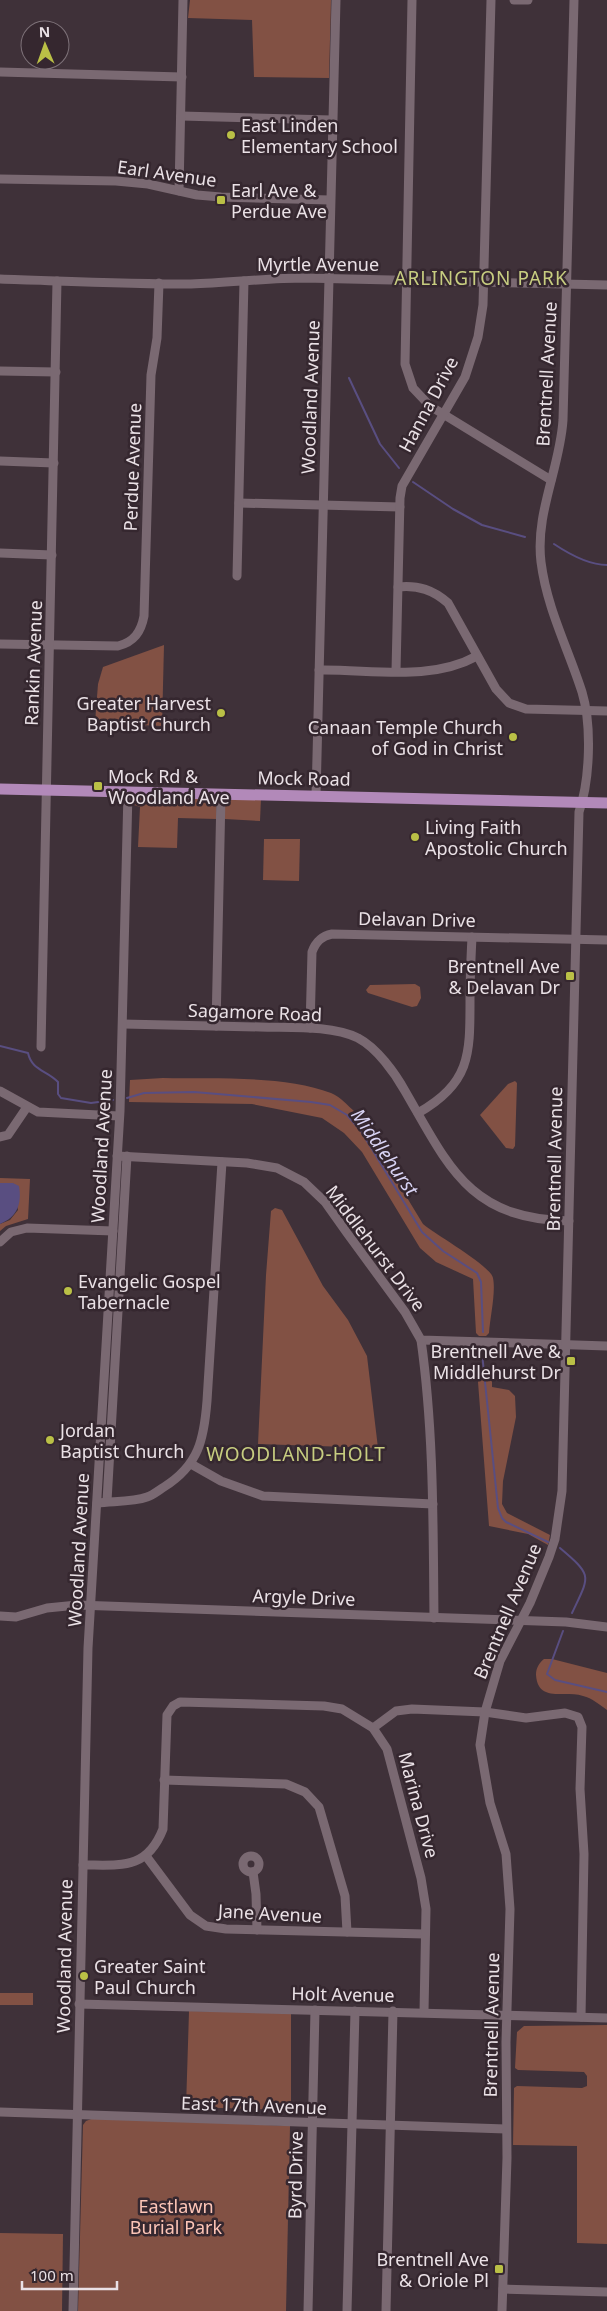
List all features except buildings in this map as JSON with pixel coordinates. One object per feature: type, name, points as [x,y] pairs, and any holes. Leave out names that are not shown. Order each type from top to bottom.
[{"type":"main road","name":"Mock Road","points":[[0,789],[607,804]]},
{"type":"street","points":[[179,191],[183,0]]},
{"type":"street","name":"Woodland Avenue","points":[[316,796],[336,0]]},
{"type":"street","points":[[412,0],[405,280],[405,364],[413,388],[430,406],[551,480]]},
{"type":"street","name":"Hanna Drive","points":[[396,672],[402,486],[465,377],[478,337],[484,282],[491,0]]},
{"type":"street","points":[[514,0],[528,0]]},
{"type":"street","name":"Brentnell Avenue","points":[[502,2311],[506,2129],[506,2015],[510,1909],[506,1854],[490,1804],[480,1745],[485,1712],[500,1661],[530,1603],[549,1557],[560,1513],[580,812],[586,794],[588,728],[583,695],[550,609],[541,562],[543,516],[562,441],[574,0]]},
{"type":"street","points":[[0,72],[182,76]]},
{"type":"street","points":[[181,116],[332,120]]},
{"type":"street","name":"Earl Avenue","points":[[0,178],[132,182],[221,197],[330,200]]},
{"type":"street","name":"Myrtle Avenue","points":[[0,279],[159,283],[244,281],[270,278],[607,285]]},
{"type":"street","name":"Rankin Avenue","points":[[41,1047],[57,281]]},
{"type":"street","points":[[237,576],[244,281]]},
{"type":"street","name":"Perdue Avenue","points":[[50,645],[124,644],[133,640],[139,632],[144,616],[150,375],[157,338],[159,283]]},
{"type":"street","points":[[0,371],[56,372]]},
{"type":"street","points":[[0,461],[54,463]]},
{"type":"street","points":[[238,503],[400,507]]},
{"type":"street","points":[[0,553],[52,555]]},
{"type":"street","points":[[398,587],[422,587],[448,603],[496,689],[509,703],[526,709],[607,710]]},
{"type":"street","points":[[0,644],[50,645]]},
{"type":"street","points":[[320,670],[421,672],[454,667],[477,656]]},
{"type":"street","name":"Woodland Avenue","points":[[73,2311],[79,2004],[91,1606],[113,1231],[122,1156],[120,1116],[128,792]]},
{"type":"street","points":[[216,1026],[221,795]]},
{"type":"street","name":"Delavan Drive","points":[[310,1028],[312,952],[315,945],[326,935],[472,936],[607,940]]},
{"type":"street","points":[[418,1113],[438,1102],[455,1084],[467,1059],[472,936]]},
{"type":"street","name":"Sagamore Road","points":[[123,1024],[310,1028],[358,1038],[391,1067],[446,1162],[467,1186],[497,1206],[534,1219],[569,1221]]},
{"type":"street","points":[[0,1091],[27,1107],[44,1113],[120,1116]]},
{"type":"street","points":[[0,1137],[8,1135],[27,1107]]},
{"type":"street","points":[[107,1502],[122,1156]]},
{"type":"street","name":"Middlehurst Drive","points":[[122,1156],[222,1162],[277,1168],[304,1182],[324,1202],[347,1232],[405,1312],[421,1340],[607,1346]]},
{"type":"street","points":[[97,1503],[148,1497],[175,1480],[191,1464],[200,1447],[205,1425],[222,1162]]},
{"type":"street","points":[[0,1242],[11,1232],[26,1228],[113,1231]]},
{"type":"street","points":[[421,1340],[428,1387],[433,1504],[434,1618]]},
{"type":"street","points":[[191,1464],[220,1481],[263,1496],[433,1504]]},
{"type":"street","name":"Argyle Drive","points":[[0,1616],[16,1617],[47,1608],[91,1606],[520,1620],[566,1622],[607,1627]]},
{"type":"street","name":"Marina Drive","points":[[164,1780],[167,1715],[173,1706],[180,1702],[324,1706],[342,1709],[373,1728],[387,1749],[421,1878],[426,1909],[424,2012]]},
{"type":"street","points":[[373,1728],[382,1720],[404,1709],[485,1712],[526,1718],[565,1713],[578,1717],[582,1727],[580,1790],[584,1854],[581,2017]]},
{"type":"street","points":[[83,1865],[122,1865],[146,1856],[157,1844],[163,1829],[164,1780],[286,1784],[305,1792],[319,1807],[345,1896],[347,1932]]},
{"type":"street","name":"Jane Avenue","points":[[146,1856],[190,1915],[206,1926],[257,1930],[425,1934]]},
{"type":"street","points":[[252,1872],[256,1894],[257,1930]]},
{"type":"street","name":"Holt Avenue","points":[[79,2004],[607,2018]]},
{"type":"street","name":"Byrd Drive","points":[[308,2311],[315,2010]]},
{"type":"street","points":[[346,2311],[355,2011]]},
{"type":"street","points":[[386,2311],[393,2012]]},
{"type":"street","name":"East 17th Avenue","points":[[0,2112],[506,2129]]},
{"type":"street","points":[[503,2289],[607,2292]]},
{"type":"green space","points":[[190,0],[331,0],[329,78],[254,77],[252,20],[188,18]]},
{"type":"green space","points":[[164,645],[162,726],[95,723],[98,684],[103,667]]},
{"type":"green space","points":[[143,796],[216,799],[217,819],[178,818],[177,848],[138,847],[140,807],[134,805],[134,801]]},
{"type":"green space","points":[[228,798],[261,798],[260,821],[225,819],[225,803]]},
{"type":"green space","points":[[264,839],[300,839],[299,881],[263,880]]},
{"type":"green space","points":[[415,984],[420,987],[421,998],[417,1006],[412,1007],[368,993],[366,990],[370,985]]},
{"type":"green space","points":[[226,1078],[293,1083],[331,1093],[341,1099],[355,1112],[423,1224],[483,1266],[490,1273],[493,1278],[494,1290],[489,1333],[486,1336],[479,1336],[476,1333],[473,1279],[436,1262],[420,1248],[362,1152],[344,1133],[322,1118],[252,1104],[129,1102],[130,1080]]},
{"type":"green space","points":[[515,1081],[517,1083],[515,1146],[513,1149],[506,1148],[480,1115],[508,1084]]},
{"type":"green space","points":[[0,1178],[30,1179],[28,1219],[6,1226],[0,1231],[0,1224],[10,1220],[18,1210],[13,1183],[0,1183]]},
{"type":"green space","points":[[275,1208],[282,1210],[323,1286],[348,1320],[367,1356],[378,1448],[258,1444],[266,1275],[271,1211]]},
{"type":"green space","points":[[487,1375],[492,1380],[492,1387],[509,1390],[515,1396],[516,1417],[503,1481],[502,1504],[507,1513],[550,1535],[548,1545],[528,1534],[489,1526],[478,1382],[479,1376]]},
{"type":"green space","points":[[544,1659],[552,1659],[607,1673],[607,1710],[586,1697],[553,1694],[542,1689],[538,1684],[536,1672]]},
{"type":"green space","points":[[0,1993],[33,1993],[33,2005],[0,2005]]},
{"type":"green space","points":[[189,2011],[291,2013],[291,2110],[186,2107]]},
{"type":"green space","points":[[607,2025],[607,2244],[577,2243],[577,2146],[513,2145],[514,2088],[517,2086],[582,2088],[587,2086],[587,2076],[584,2072],[518,2070],[515,2068],[517,2032],[524,2026]]},
{"type":"green space","name":"Eastlawn Burial Park","points":[[94,2118],[290,2126],[286,2311],[78,2311],[83,2125],[86,2121]]},
{"type":"green space","points":[[0,2233],[63,2234],[62,2311],[0,2311]]},
{"type":"shaded area","points":[[0,1183],[13,1183],[19,1186],[20,1199],[17,1209],[11,1218],[0,1224]]},
{"type":"waterway","points":[[349,378],[380,444],[399,468]]},
{"type":"waterway","points":[[413,482],[453,509],[482,525],[525,537]]},
{"type":"waterway","points":[[554,544],[586,561],[607,565]]},
{"type":"waterway","name":"Middlehurst","points":[[0,1046],[28,1053],[36,1067],[58,1082],[58,1094],[61,1098],[91,1103],[113,1100]]},
{"type":"waterway","name":"Middlehurst","points":[[127,1098],[144,1093],[194,1092],[311,1102],[330,1105],[347,1115],[361,1131],[422,1232],[443,1251],[477,1273],[481,1282],[483,1332]]},
{"type":"waterway","name":"Middlehurst","points":[[482,1353],[498,1508],[506,1522],[548,1542]]},
{"type":"waterway","name":"Middlehurst","points":[[560,1548],[578,1565],[585,1577],[585,1583],[572,1613]]},
{"type":"waterway","name":"Middlehurst","points":[[563,1631],[547,1674],[555,1680],[607,1692]]},
{"type":"place","name":"East Linden Elementary School","points":[[231,135]]},
{"type":"place","name":"Earl Ave & Perdue Ave","points":[[221,200]]},
{"type":"place","name":"Greater Harvest Baptist Church","points":[[221,713]]},
{"type":"place","name":"Canaan Temple Church of God in Christ","points":[[513,737]]},
{"type":"place","name":"Mock Rd & Woodland Ave","points":[[98,786]]},
{"type":"place","name":"Living Faith Apostolic Church","points":[[415,837]]},
{"type":"place","name":"Brentnell Ave & Delavan Dr","points":[[570,976]]},
{"type":"place","name":"Evangelic Gospel Tabernacle","points":[[68,1291]]},
{"type":"place","name":"Brentnell Ave & Middlehurst Dr","points":[[571,1361]]},
{"type":"place","name":"Jordan Baptist Church","points":[[50,1440]]},
{"type":"place","name":"Greater Saint Paul Church","points":[[84,1976]]},
{"type":"place","name":"Brentnell Ave & Oriole Pl","points":[[499,2269]]},
{"type":"district","name":"ARLINGTON PARK","points":[[481,278]]},
{"type":"district","name":"WOODLAND-HOLT","points":[[296,1454]]}]
